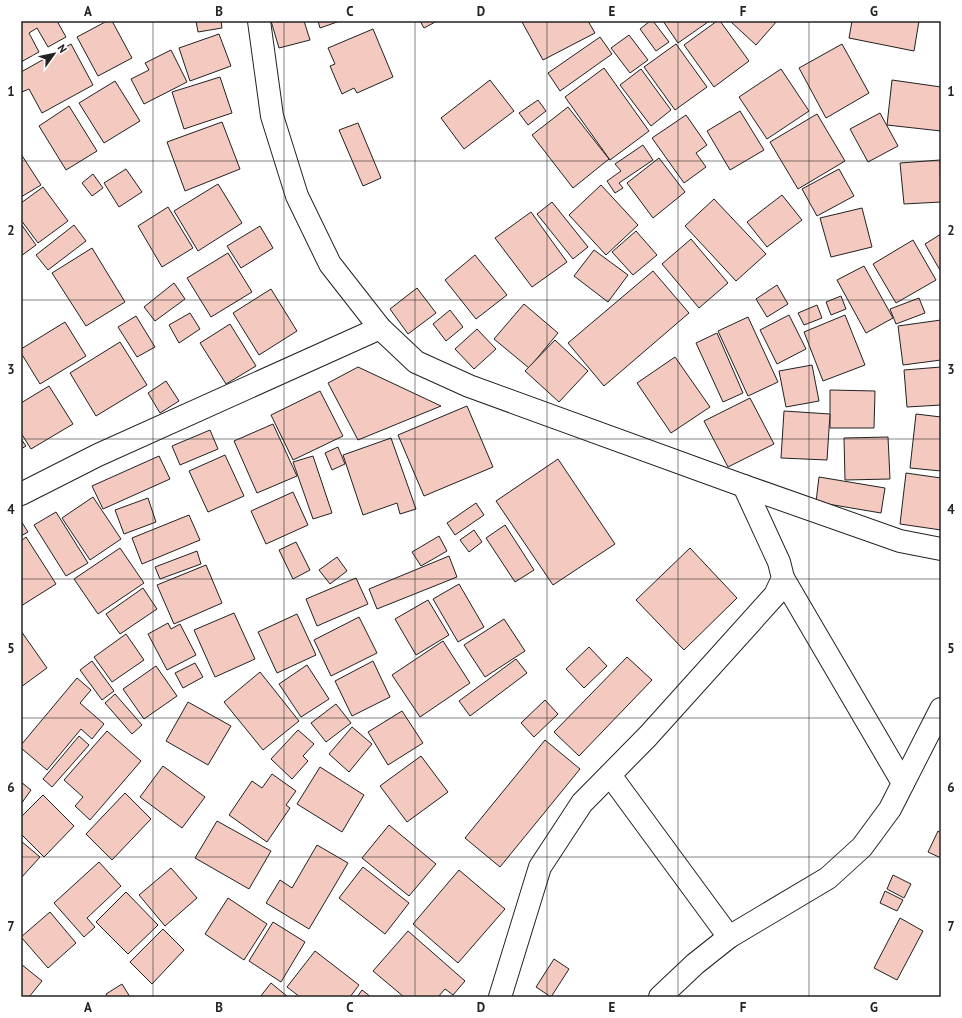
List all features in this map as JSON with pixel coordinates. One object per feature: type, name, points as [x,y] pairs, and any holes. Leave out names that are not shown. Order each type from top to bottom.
[{"type":"street","points":[[258,21],[272,116],[296,196],[330,264],[380,328],[416,362],[470,386],[744,486],[900,541],[941,549]]},
{"type":"street","points":[[21,494],[98,455],[380,328]]},
{"type":"street","points":[[744,486],[779,562],[783,578],[903,783]]},
{"type":"street","points":[[500,997],[540,866],[582,803],[610,775],[775,595],[783,578]]},
{"type":"street","points":[[660,997],[695,964],[729,937],[828,878],[862,847],[890,809],[941,709]]},
{"type":"street","points":[[610,775],[729,937]]},
{"type":"building","points":[[21,21],[57,21],[66,37],[48,47],[37,28],[29,33],[39,52],[21,62]]},
{"type":"building","points":[[107,21],[112,21],[132,58],[98,76],[77,37]]},
{"type":"building","points":[[196,21],[221,21],[222,28],[198,32]]},
{"type":"building","points":[[271,21],[304,21],[310,40],[279,48]]},
{"type":"building","points":[[318,21],[340,21],[320,28]]},
{"type":"building","points":[[420,21],[437,21],[424,28]]},
{"type":"building","points":[[588,21],[595,33],[543,60],[522,22]]},
{"type":"building","points":[[650,21],[653,21],[669,42],[656,51],[640,29]]},
{"type":"building","points":[[663,21],[707,21],[708,22],[678,43]]},
{"type":"building","points":[[717,21],[720,21],[749,61],[714,87],[684,45]]},
{"type":"building","points":[[730,21],[777,21],[756,45]]},
{"type":"building","points":[[852,21],[919,21],[914,51],[849,38]]},
{"type":"building","points":[[373,29],[393,77],[357,93],[354,88],[342,94],[330,66],[335,64],[328,48]]},
{"type":"building","points":[[219,34],[231,66],[190,81],[179,48]]},
{"type":"building","points":[[629,35],[648,60],[630,73],[611,48]]},
{"type":"building","points":[[600,37],[612,54],[560,91],[548,73]]},
{"type":"building","points":[[71,44],[93,85],[42,113],[29,89],[22,92],[21,72]]},
{"type":"building","points":[[676,44],[707,87],[675,110],[644,67]]},
{"type":"building","points":[[842,44],[869,93],[826,118],[799,68]]},
{"type":"building","points":[[171,50],[187,82],[144,104],[131,79],[149,70],[145,63]]},
{"type":"building","points":[[604,68],[649,131],[610,160],[565,97]]},
{"type":"building","points":[[641,69],[671,110],[651,126],[620,85]]},
{"type":"building","points":[[781,69],[809,111],[767,139],[739,97]]},
{"type":"building","points":[[220,77],[232,113],[184,129],[172,92]]},
{"type":"building","points":[[490,80],[514,111],[464,149],[441,118]]},
{"type":"building","points":[[892,80],[941,87],[941,131],[887,125]]},
{"type":"building","points":[[115,81],[140,121],[104,143],[79,103]]},
{"type":"building","points":[[538,100],[546,111],[528,125],[519,113]]},
{"type":"building","points":[[69,106],[97,151],[66,170],[39,126]]},
{"type":"building","points":[[568,107],[609,159],[573,188],[532,135]]},
{"type":"building","points":[[740,111],[764,150],[730,170],[707,131]]},
{"type":"building","points":[[880,113],[898,146],[868,162],[850,129]]},
{"type":"building","points":[[817,114],[845,161],[798,189],[770,142]]},
{"type":"building","points":[[686,115],[707,145],[696,153],[706,167],[684,183],[652,138]]},
{"type":"building","points":[[222,122],[240,169],[185,191],[167,142]]},
{"type":"building","points":[[358,123],[381,178],[363,186],[339,130]]},
{"type":"building","points":[[643,145],[653,160],[619,183],[623,188],[615,193],[607,181],[621,171],[615,164]]},
{"type":"building","points":[[21,154],[41,185],[21,197]]},
{"type":"building","points":[[659,158],[685,192],[653,218],[627,183]]},
{"type":"building","points":[[940,160],[941,202],[904,204],[900,163]]},
{"type":"building","points":[[126,169],[142,192],[119,207],[104,183]]},
{"type":"building","points":[[839,169],[854,196],[817,216],[802,189]]},
{"type":"building","points":[[93,174],[103,188],[92,196],[82,183]]},
{"type":"building","points":[[218,184],[242,223],[198,251],[174,211]]},
{"type":"building","points":[[601,185],[638,225],[606,255],[569,215]]},
{"type":"building","points":[[43,187],[68,221],[38,243],[21,220],[21,203]]},
{"type":"building","points":[[782,195],[802,220],[767,247],[747,222]]},
{"type":"building","points":[[714,199],[766,254],[736,281],[685,226]]},
{"type":"building","points":[[552,202],[588,247],[573,259],[537,214]]},
{"type":"building","points":[[168,207],[193,248],[162,267],[138,226]]},
{"type":"building","points":[[862,208],[872,247],[831,257],[820,218]]},
{"type":"building","points":[[531,212],[567,262],[532,287],[495,238]]},
{"type":"building","points":[[21,224],[36,245],[21,256]]},
{"type":"building","points":[[74,225],[86,241],[48,270],[36,255]]},
{"type":"building","points":[[260,226],[273,248],[241,268],[227,246]]},
{"type":"building","points":[[636,231],[657,255],[633,275],[612,252]]},
{"type":"building","points":[[941,234],[941,272],[925,244]]},
{"type":"building","points":[[691,239],[728,283],[699,308],[662,264]]},
{"type":"building","points":[[913,240],[936,280],[896,303],[873,264]]},
{"type":"building","points":[[92,248],[125,302],[86,326],[52,273]]},
{"type":"building","points":[[594,250],[628,275],[608,302],[574,276]]},
{"type":"building","points":[[228,253],[252,292],[211,317],[187,278]]},
{"type":"building","points":[[475,255],[507,295],[476,319],[445,280]]},
{"type":"building","points":[[864,266],[893,318],[866,333],[837,280]]},
{"type":"building","points":[[653,271],[689,313],[604,386],[568,343]]},
{"type":"building","points":[[174,283],[185,299],[155,321],[144,307]]},
{"type":"building","points":[[777,285],[788,304],[767,317],[756,299]]},
{"type":"building","points":[[417,288],[436,313],[408,334],[390,309]]},
{"type":"building","points":[[271,289],[297,331],[259,355],[233,313]]},
{"type":"building","points":[[841,296],[846,309],[831,315],[826,302]]},
{"type":"building","points":[[919,298],[925,313],[896,324],[890,309]]},
{"type":"building","points":[[524,304],[558,333],[529,368],[494,339]]},
{"type":"building","points":[[817,305],[822,318],[804,325],[798,313]]},
{"type":"building","points":[[450,310],[463,327],[446,341],[433,324]]},
{"type":"building","points":[[190,313],[200,329],[179,343],[169,325]]},
{"type":"building","points":[[789,315],[806,349],[777,364],[760,330]]},
{"type":"building","points":[[845,315],[865,365],[823,381],[804,332]]},
{"type":"building","points":[[136,316],[155,347],[137,357],[118,327]]},
{"type":"building","points":[[748,317],[778,382],[748,396],[718,331]]},
{"type":"building","points":[[941,320],[941,360],[903,365],[898,326]]},
{"type":"building","points":[[65,322],[86,356],[40,384],[21,353],[21,349]]},
{"type":"building","points":[[230,324],[256,366],[226,384],[200,343]]},
{"type":"building","points":[[477,329],[496,349],[474,369],[455,349]]},
{"type":"building","points":[[717,333],[743,393],[723,402],[696,343]]},
{"type":"building","points":[[555,340],[588,371],[559,402],[525,371]]},
{"type":"building","points":[[120,342],[147,385],[96,416],[70,373]]},
{"type":"building","points":[[675,357],[710,407],[671,433],[637,383]]},
{"type":"building","points":[[812,365],[819,401],[786,407],[779,371]]},
{"type":"building","points":[[358,367],[441,406],[358,440],[328,383]]},
{"type":"building","points":[[941,367],[941,405],[907,407],[904,370]]},
{"type":"building","points":[[166,381],[179,401],[160,413],[148,393]]},
{"type":"building","points":[[49,386],[73,424],[31,449],[21,433],[21,403]]},
{"type":"building","points":[[830,390],[875,391],[874,428],[830,428]]},
{"type":"building","points":[[320,391],[343,436],[293,460],[271,415]]},
{"type":"building","points":[[750,398],[774,444],[728,467],[704,421]]},
{"type":"building","points":[[467,406],[493,467],[424,496],[398,435]]},
{"type":"building","points":[[784,411],[830,414],[827,460],[781,458]]},
{"type":"building","points":[[916,414],[941,417],[941,471],[910,468]]},
{"type":"building","points":[[273,424],[297,476],[257,493],[234,441]]},
{"type":"building","points":[[210,430],[218,449],[180,465],[172,446]]},
{"type":"building","points":[[888,437],[890,479],[845,480],[844,438]]},
{"type":"building","points":[[391,438],[416,509],[400,514],[397,503],[363,515],[343,455]]},
{"type":"building","points":[[21,439],[26,446],[21,449]]},
{"type":"building","points":[[338,447],[345,464],[332,470],[325,453]]},
{"type":"building","points":[[225,455],[244,496],[208,512],[189,471]]},
{"type":"building","points":[[159,456],[170,479],[103,509],[92,486]]},
{"type":"building","points":[[313,456],[332,513],[313,519],[293,462]]},
{"type":"building","points":[[558,459],[615,544],[553,585],[496,501]]},
{"type":"building","points":[[906,473],[941,478],[941,530],[900,524]]},
{"type":"building","points":[[819,477],[885,488],[881,513],[816,502]]},
{"type":"building","points":[[293,492],[308,525],[266,544],[251,511]]},
{"type":"building","points":[[93,497],[121,539],[90,560],[62,518]]},
{"type":"building","points":[[148,498],[156,522],[124,534],[115,510]]},
{"type":"building","points":[[476,503],[484,515],[455,535],[447,523]]},
{"type":"building","points":[[56,512],[88,563],[66,576],[34,525]]},
{"type":"building","points":[[189,515],[200,540],[142,564],[132,538]]},
{"type":"building","points":[[21,521],[28,532],[21,536]]},
{"type":"building","points":[[505,525],[534,570],[515,582],[486,538]]},
{"type":"building","points":[[474,530],[482,542],[469,552],[460,540]]},
{"type":"building","points":[[439,536],[447,551],[421,566],[412,552]]},
{"type":"building","points":[[26,537],[56,584],[21,606],[21,541]]},
{"type":"building","points":[[296,542],[310,570],[293,579],[279,550]]},
{"type":"building","points":[[120,548],[144,583],[98,614],[74,579]]},
{"type":"building","points":[[690,548],[737,598],[684,650],[636,600]]},
{"type":"building","points":[[197,551],[201,564],[160,579],[155,567]]},
{"type":"building","points":[[449,556],[457,577],[377,609],[369,589]]},
{"type":"building","points":[[337,557],[347,571],[330,584],[319,570]]},
{"type":"building","points":[[206,565],[222,603],[174,624],[157,585]]},
{"type":"building","points":[[356,578],[368,604],[317,626],[306,599]]},
{"type":"building","points":[[459,584],[484,627],[458,642],[433,599]]},
{"type":"building","points":[[143,588],[157,609],[120,634],[106,614]]},
{"type":"building","points":[[428,600],[449,635],[416,655],[395,619]]},
{"type":"building","points":[[234,613],[255,659],[215,677],[194,630]]},
{"type":"building","points":[[297,614],[316,655],[277,673],[258,632]]},
{"type":"building","points":[[359,617],[377,653],[331,676],[314,640]]},
{"type":"building","points":[[504,619],[525,651],[485,677],[464,645]]},
{"type":"building","points":[[168,623],[171,629],[180,624],[196,655],[167,670],[148,634]]},
{"type":"building","points":[[21,631],[47,668],[21,687]]},
{"type":"building","points":[[126,634],[144,660],[112,682],[94,657]]},
{"type":"building","points":[[443,641],[470,683],[420,717],[392,675]]},
{"type":"building","points":[[589,647],[607,666],[584,688],[566,669]]},
{"type":"building","points":[[627,657],[652,680],[579,756],[554,732]]},
{"type":"building","points":[[516,659],[527,673],[470,716],[459,701]]},
{"type":"building","points":[[92,661],[114,691],[102,700],[80,670]]},
{"type":"building","points":[[373,661],[390,697],[352,716],[335,681]]},
{"type":"building","points":[[195,663],[203,677],[183,688],[175,673]]},
{"type":"building","points":[[307,665],[329,699],[301,717],[279,684]]},
{"type":"building","points":[[156,666],[177,696],[144,719],[123,689]]},
{"type":"building","points":[[260,672],[299,721],[263,750],[224,702]]},
{"type":"building","points":[[77,678],[91,690],[80,703],[104,724],[92,739],[81,729],[47,770],[21,748],[21,745]]},
{"type":"building","points":[[115,694],[142,725],[132,734],[105,703]]},
{"type":"building","points":[[545,700],[558,714],[534,737],[521,723]]},
{"type":"building","points":[[188,702],[231,726],[208,765],[166,741]]},
{"type":"building","points":[[336,704],[351,723],[326,742],[311,723]]},
{"type":"building","points":[[402,711],[423,743],[388,765],[368,732]]},
{"type":"building","points":[[352,727],[372,744],[349,772],[329,754]]},
{"type":"building","points":[[298,730],[314,744],[303,756],[308,761],[292,779],[271,759]]},
{"type":"building","points":[[107,731],[141,761],[90,820],[75,806],[83,797],[64,780]]},
{"type":"building","points":[[79,736],[89,745],[52,787],[43,779]]},
{"type":"building","points":[[545,740],[580,769],[500,867],[465,838]]},
{"type":"building","points":[[421,756],[448,792],[407,822],[380,786]]},
{"type":"building","points":[[163,766],[205,797],[182,828],[140,797]]},
{"type":"building","points":[[320,767],[364,795],[342,832],[297,804]]},
{"type":"building","points":[[272,774],[296,791],[286,805],[290,808],[267,842],[229,815],[252,781],[262,788]]},
{"type":"building","points":[[21,782],[31,790],[21,804]]},
{"type":"building","points":[[125,793],[151,819],[112,860],[86,834]]},
{"type":"building","points":[[43,795],[74,826],[44,857],[21,834],[21,817]]},
{"type":"building","points":[[217,821],[271,851],[249,889],[195,858]]},
{"type":"building","points":[[389,825],[436,864],[409,896],[362,858]]},
{"type":"building","points":[[938,831],[941,833],[941,858],[928,852]]},
{"type":"building","points":[[21,841],[40,857],[21,878]]},
{"type":"building","points":[[317,845],[348,863],[309,929],[266,903],[280,880],[292,888]]},
{"type":"building","points":[[99,862],[121,886],[87,918],[95,927],[84,937],[54,903]]},
{"type":"building","points":[[363,867],[409,903],[385,934],[339,898]]},
{"type":"building","points":[[171,868],[197,898],[165,926],[139,895]]},
{"type":"building","points":[[459,870],[505,909],[458,963],[413,924]]},
{"type":"building","points":[[893,875],[911,884],[904,898],[887,889]]},
{"type":"building","points":[[885,891],[903,900],[897,911],[880,903]]},
{"type":"building","points":[[126,892],[158,925],[128,954],[96,922]]},
{"type":"building","points":[[228,898],[267,924],[244,960],[205,934]]},
{"type":"building","points":[[50,912],[76,943],[48,968],[21,937]]},
{"type":"building","points":[[900,918],[923,931],[897,980],[874,968]]},
{"type":"building","points":[[273,922],[305,942],[281,982],[249,961]]},
{"type":"building","points":[[163,929],[184,950],[152,984],[130,962]]},
{"type":"building","points":[[408,931],[465,981],[453,995],[445,989],[438,997],[404,997],[373,971]]},
{"type":"building","points":[[315,951],[359,985],[350,997],[300,997],[287,987]]},
{"type":"building","points":[[554,959],[569,969],[551,997],[536,987]]},
{"type":"building","points":[[21,964],[42,981],[29,997],[21,997]]},
{"type":"building","points":[[271,983],[288,997],[260,997]]},
{"type":"building","points":[[122,984],[130,997],[108,997],[106,994]]},
{"type":"building","points":[[362,990],[371,997],[357,997]]}]
